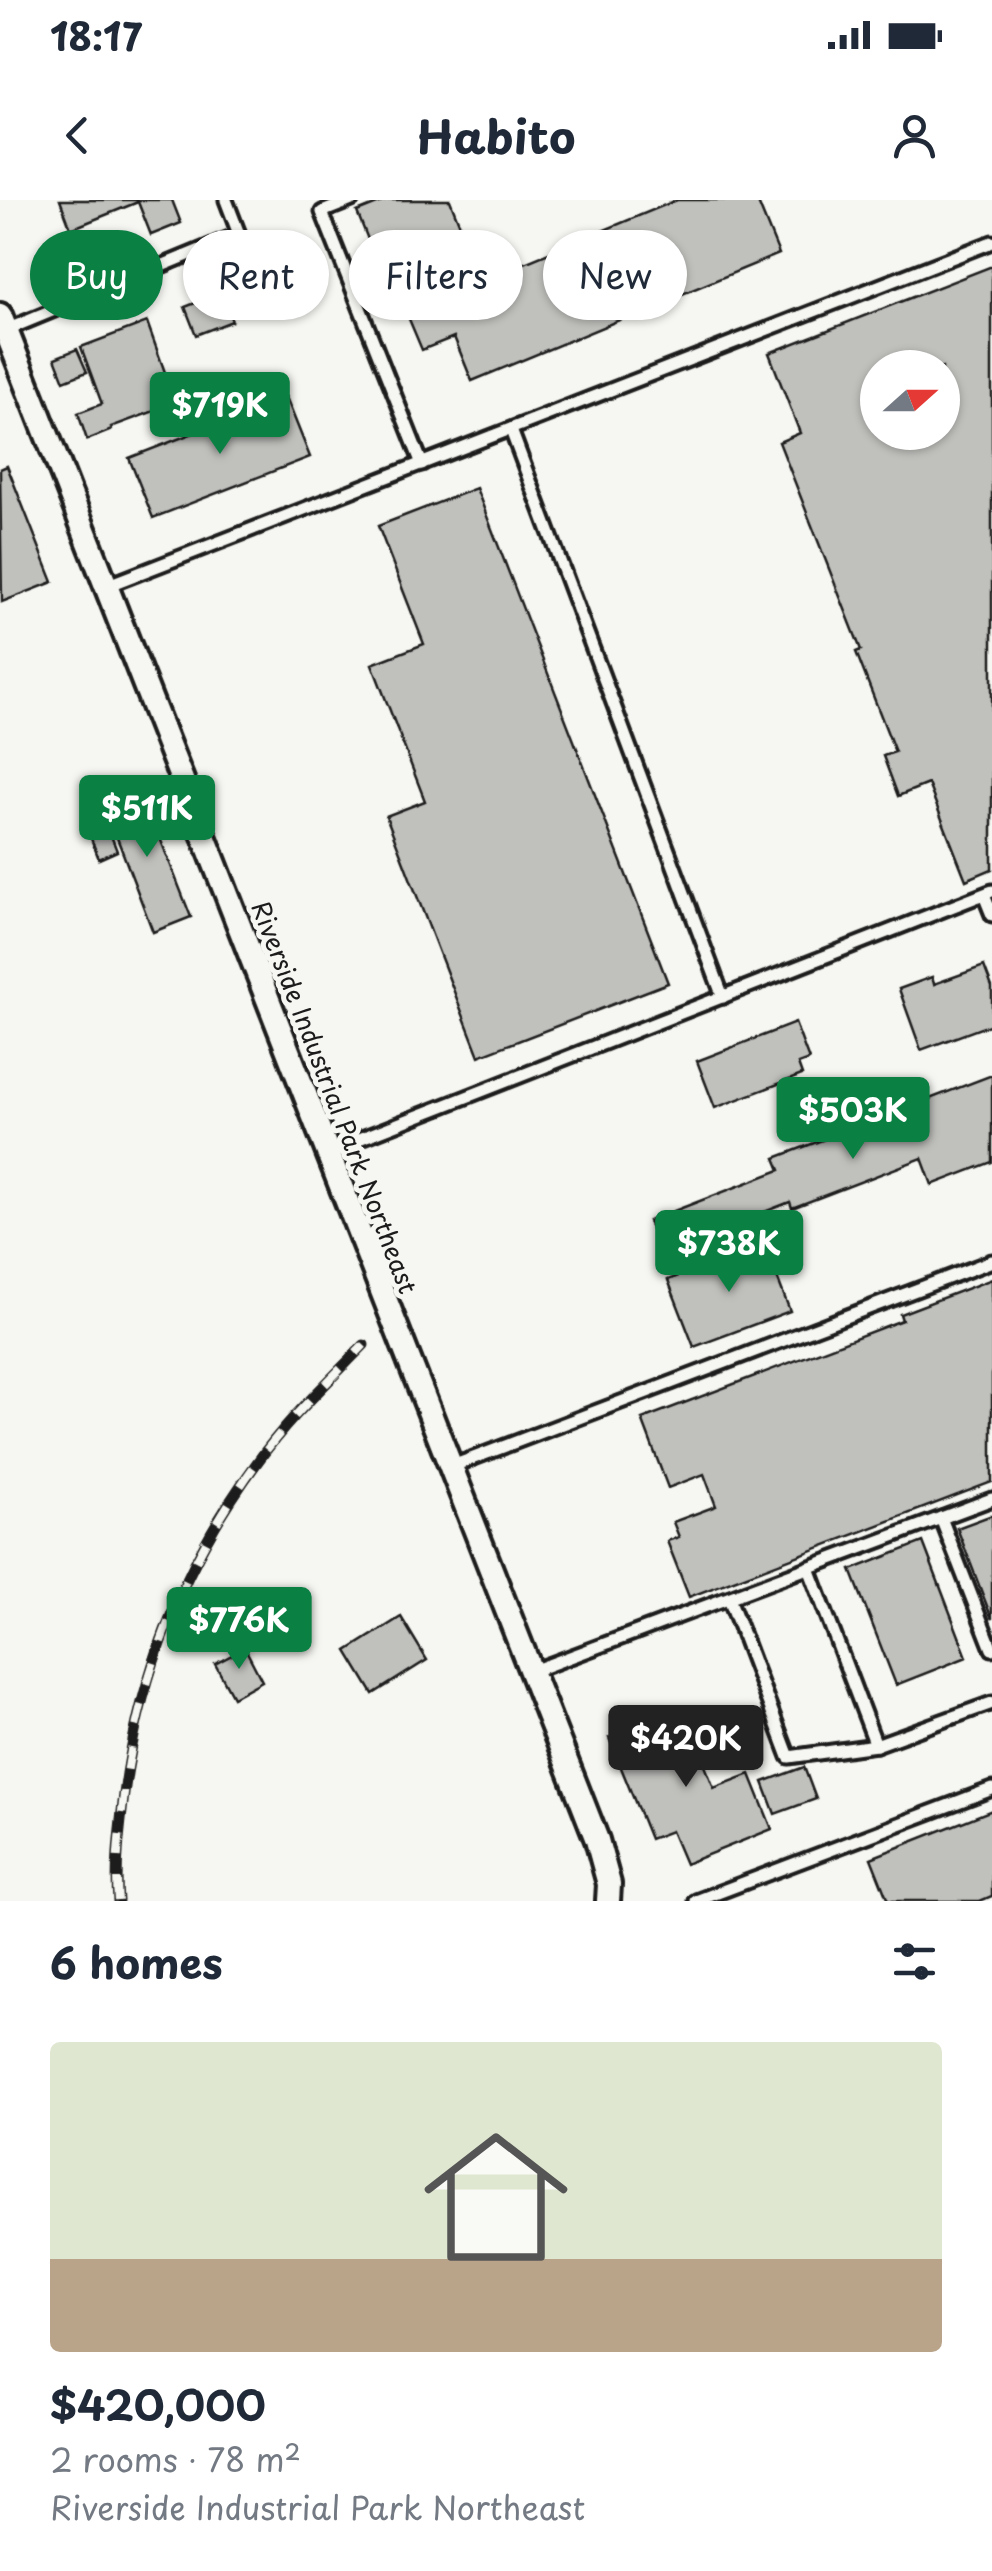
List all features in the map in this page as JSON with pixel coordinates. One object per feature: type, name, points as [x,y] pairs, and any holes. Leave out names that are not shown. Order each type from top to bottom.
[{"type":"street","name":"Riverside Industrial Park Northeast","points":[[3,323],[597,1840],[610,1884],[608,1901]]},
{"type":"lane","points":[[3,323],[239,234],[226,200]]},
{"type":"lane","points":[[352,200],[322,212],[422,464]]},
{"type":"lane","points":[[106,586],[992,242]]},
{"type":"lane","points":[[511,430],[723,997]]},
{"type":"lane","points":[[326,1152],[988,893],[992,916]]},
{"type":"lane","points":[[450,1466],[992,1261]]},
{"type":"lane","points":[[530,1672],[992,1499]]},
{"type":"lane","points":[[941,1518],[992,1649]]},
{"type":"lane","points":[[809,1568],[876,1744]]},
{"type":"lane","points":[[729,1598],[788,1758],[876,1744],[992,1703]]},
{"type":"lane","points":[[696,1901],[992,1789]]},
{"type":"building","points":[[60,200],[172,200],[181,223],[163,230],[149,230],[138,202],[71,229]]},
{"type":"building","points":[[387,200],[450,200],[462,230],[364,230],[357,212]]},
{"type":"building","points":[[677,200],[757,200],[779,254],[687,292],[687,230],[604,230]]},
{"type":"building","points":[[543,255],[543,320],[619,320],[472,381],[454,337],[422,350],[409,320],[523,320],[523,264]]},
{"type":"building","points":[[992,266],[992,869],[966,880],[928,784],[898,796],[883,756],[895,752],[856,652],[861,650],[779,442],[800,433],[769,353]]},
{"type":"building","points":[[190,320],[232,320],[232,321],[196,335]]},
{"type":"building","points":[[147,322],[176,403],[87,440],[78,413],[102,404],[81,347]]},
{"type":"building","points":[[77,349],[87,372],[64,381],[55,358]]},
{"type":"building","points":[[286,397],[310,457],[153,518],[129,458]]},
{"type":"building","points":[[7,466],[53,582],[2,602],[0,469]]},
{"type":"building","points":[[476,488],[668,983],[479,1056],[386,816],[425,801],[372,664],[424,644],[378,526]]},
{"type":"building","points":[[140,787],[191,917],[153,932],[103,801]]},
{"type":"building","points":[[108,828],[117,851],[99,859],[90,836]]},
{"type":"building","points":[[984,966],[992,987],[992,1024],[921,1050],[899,989],[932,977],[934,984]]},
{"type":"building","points":[[795,1023],[809,1060],[798,1064],[802,1075],[715,1108],[697,1061]]},
{"type":"building","points":[[992,1075],[992,1162],[932,1185],[922,1158],[792,1208],[790,1202],[660,1252],[648,1221],[780,1170],[775,1158]]},
{"type":"building","points":[[764,1243],[790,1311],[694,1347],[668,1280]]},
{"type":"building","points":[[992,1279],[992,1482],[689,1597],[667,1541],[679,1537],[673,1522],[716,1506],[704,1474],[668,1488],[642,1419],[902,1320],[900,1314]]},
{"type":"building","points":[[992,1515],[992,1619],[957,1528]]},
{"type":"building","points":[[923,1542],[967,1657],[896,1685],[851,1570]]},
{"type":"building","points":[[401,1617],[427,1660],[373,1694],[347,1651]]},
{"type":"building","points":[[245,1648],[262,1681],[233,1697],[215,1664]]},
{"type":"building","points":[[682,1708],[714,1788],[750,1774],[772,1829],[685,1864],[671,1831],[650,1839],[609,1738]]},
{"type":"building","points":[[804,1767],[816,1799],[775,1814],[763,1782]]},
{"type":"building","points":[[992,1810],[992,1896],[980,1901],[888,1901],[871,1858]]},
{"type":"railway","points":[[118,1901],[120,1834],[131,1749],[169,1620],[230,1501],[268,1448],[364,1345]]}]
